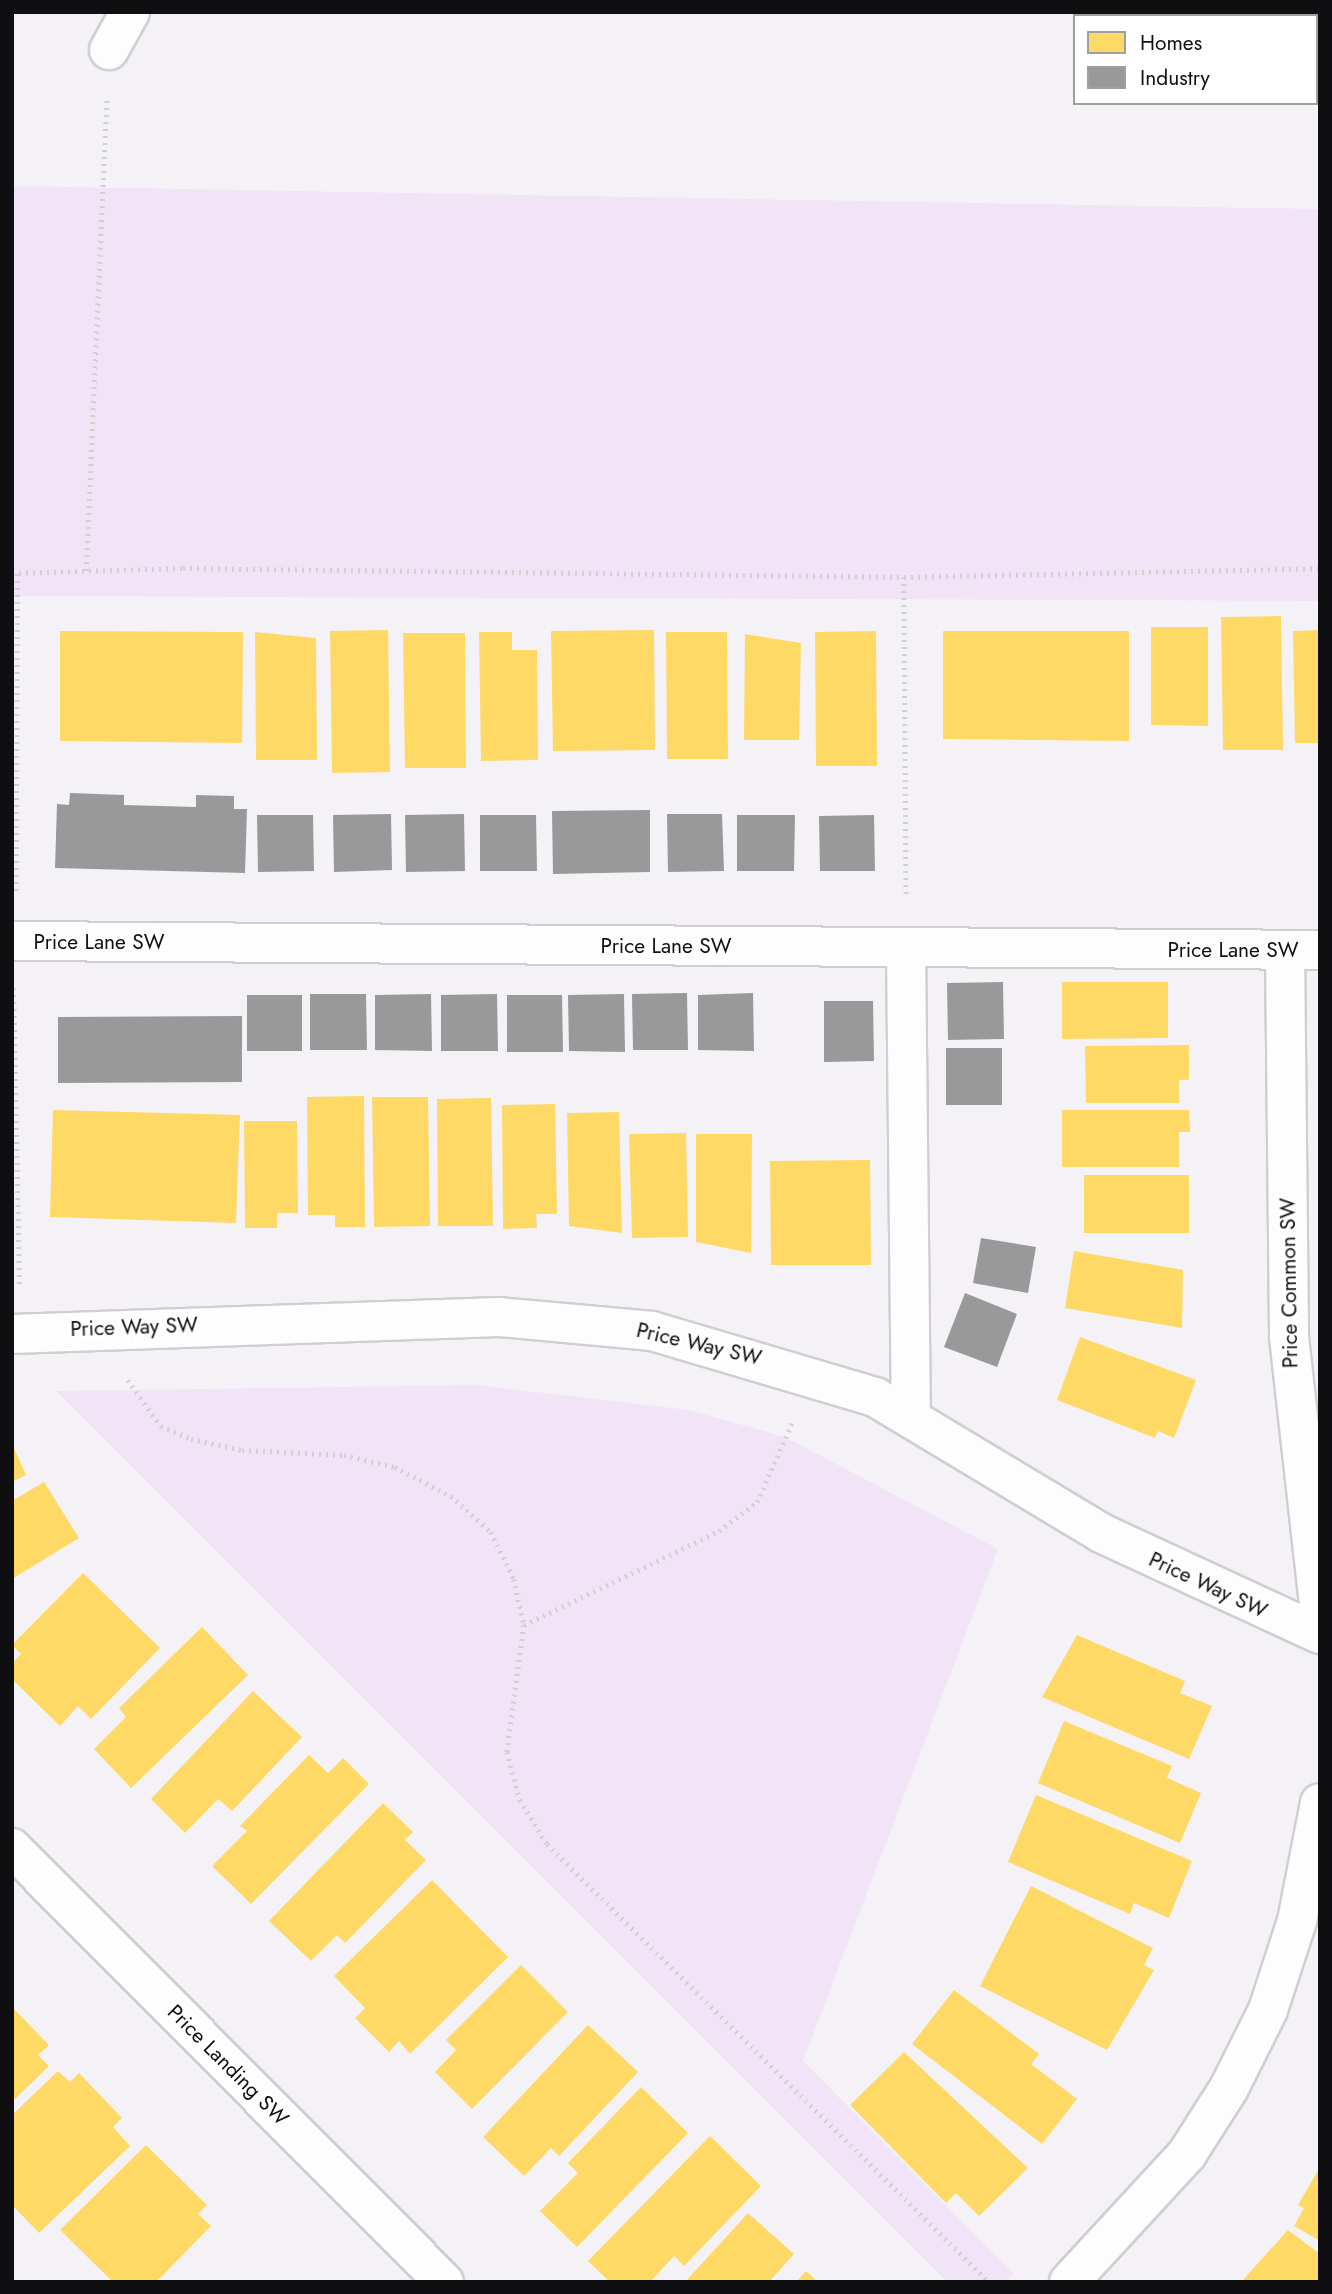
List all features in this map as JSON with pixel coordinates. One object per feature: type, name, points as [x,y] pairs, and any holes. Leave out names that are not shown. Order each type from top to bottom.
[{"type":"street","points":[[109,50],[131,12]]},
{"type":"street","points":[[906,948],[911,1417]]},
{"type":"street","name":"Price Lane SW","points":[[13,958],[906,948],[1302,950]]},
{"type":"street","name":"Price Common SW","points":[[1302,950],[1289,1337],[1320,1614]]},
{"type":"street","name":"Price Way SW","points":[[12,1334],[181,1325],[577,1321],[652,1331],[812,1373],[911,1417],[1101,1533],[1320,1634]]},
{"type":"street","points":[[1069,2282],[1187,2154],[1229,2088],[1268,2010],[1293,1934],[1320,1803]]},
{"type":"street","name":"Price Landing SW","points":[[12,1848],[444,2282]]},
{"type":"path","points":[[86,571],[109,50]]},
{"type":"path","points":[[16,901],[15,573],[86,571],[904,577],[1320,568]]},
{"type":"path","points":[[904,577],[906,948]]},
{"type":"path","points":[[13,958],[19,1285]]},
{"type":"path","points":[[524,1625],[719,1531],[757,1502],[812,1373]]},
{"type":"path","points":[[126,1377],[161,1426],[191,1439],[242,1450],[344,1455],[396,1468],[451,1496],[491,1532],[514,1578],[524,1625],[506,1752],[520,1800],[547,1844],[989,2282]]},
{"type":"shaded area","points":[[12,186],[1320,209],[1320,601],[12,596]]},
{"type":"shaded area","points":[[476,1385],[689,1410],[785,1437],[998,1549],[803,2061],[1014,2274],[1005,2282],[947,2282],[56,1391]]},
{"type":"building: Homes","points":[[1281,616],[1283,750],[1223,750],[1221,617]]},
{"type":"building: Homes","points":[[1151,627],[1208,627],[1208,726],[1151,725]]},
{"type":"building: Homes","points":[[388,630],[390,772],[332,773],[330,631]]},
{"type":"building: Homes","points":[[654,630],[655,750],[553,751],[551,631]]},
{"type":"building: Homes","points":[[1320,630],[1320,743],[1295,743],[1293,631]]},
{"type":"building: Homes","points":[[60,631],[243,632],[242,743],[60,741]]},
{"type":"building: Homes","points":[[876,631],[877,766],[816,766],[815,632]]},
{"type":"building: Homes","points":[[943,631],[1129,631],[1129,741],[943,739]]},
{"type":"building: Homes","points":[[255,632],[316,638],[317,760],[256,760]]},
{"type":"building: Homes","points":[[479,632],[512,632],[512,650],[537,650],[538,760],[481,761]]},
{"type":"building: Homes","points":[[666,632],[727,632],[728,759],[667,759]]},
{"type":"building: Homes","points":[[403,633],[465,633],[466,768],[405,768]]},
{"type":"building: Homes","points":[[745,634],[801,643],[799,740],[744,740]]},
{"type":"building: Homes","points":[[1062,982],[1168,982],[1168,1038],[1062,1039]]},
{"type":"building: Homes","points":[[1189,1045],[1189,1080],[1179,1080],[1179,1103],[1086,1103],[1085,1046]]},
{"type":"building: Homes","points":[[364,1096],[365,1227],[335,1227],[335,1215],[308,1215],[307,1097]]},
{"type":"building: Homes","points":[[372,1097],[428,1097],[430,1226],[374,1227]]},
{"type":"building: Homes","points":[[491,1098],[493,1226],[438,1226],[437,1099]]},
{"type":"building: Homes","points":[[555,1104],[557,1214],[536,1214],[537,1228],[503,1229],[502,1105]]},
{"type":"building: Homes","points":[[53,1110],[240,1115],[236,1223],[50,1217]]},
{"type":"building: Homes","points":[[1062,1110],[1189,1110],[1190,1132],[1179,1132],[1179,1167],[1062,1167]]},
{"type":"building: Homes","points":[[619,1112],[622,1233],[569,1226],[567,1113]]},
{"type":"building: Homes","points":[[244,1121],[297,1121],[298,1213],[277,1213],[277,1228],[245,1228]]},
{"type":"building: Homes","points":[[686,1133],[688,1237],[632,1238],[629,1134]]},
{"type":"building: Homes","points":[[696,1134],[752,1134],[751,1253],[696,1242]]},
{"type":"building: Homes","points":[[870,1160],[871,1265],[771,1265],[770,1161]]},
{"type":"building: Homes","points":[[1084,1175],[1189,1175],[1189,1233],[1084,1233]]},
{"type":"building: Homes","points":[[1074,1251],[1183,1270],[1182,1328],[1065,1308]]},
{"type":"building: Homes","points":[[1080,1337],[1196,1380],[1174,1438],[1158,1431],[1155,1438],[1057,1400]]},
{"type":"building: Homes","points":[[12,1444],[26,1475],[12,1482]]},
{"type":"building: Homes","points":[[44,1482],[79,1538],[12,1579],[12,1501]]},
{"type":"building: Homes","points":[[83,1573],[160,1648],[91,1719],[78,1706],[60,1726],[12,1679],[12,1663],[21,1654],[12,1645]]},
{"type":"building: Homes","points":[[202,1627],[248,1675],[131,1788],[94,1749],[126,1717],[119,1708]]},
{"type":"building: Homes","points":[[1077,1635],[1185,1681],[1180,1693],[1212,1706],[1189,1759],[1042,1697]]},
{"type":"building: Homes","points":[[253,1691],[302,1737],[232,1811],[218,1799],[185,1833],[151,1799]]},
{"type":"building: Homes","points":[[1064,1721],[1172,1766],[1167,1778],[1201,1793],[1180,1843],[1038,1783]]},
{"type":"building: Homes","points":[[309,1755],[328,1773],[343,1758],[369,1784],[251,1904],[212,1866],[247,1831],[240,1826]]},
{"type":"building: Homes","points":[[1036,1795],[1192,1861],[1169,1918],[1134,1903],[1130,1914],[1008,1862]]},
{"type":"building: Homes","points":[[383,1803],[413,1832],[405,1840],[426,1860],[345,1943],[337,1935],[311,1961],[269,1921]]},
{"type":"building: Homes","points":[[432,1880],[508,1957],[410,2054],[399,2041],[389,2052],[355,2018],[365,2008],[334,1976]]},
{"type":"building: Homes","points":[[1031,1886],[1153,1948],[1144,1965],[1154,1970],[1107,2050],[980,1986]]},
{"type":"building: Homes","points":[[521,1965],[568,2012],[472,2109],[435,2072],[456,2050],[446,2040]]},
{"type":"building: Homes","points":[[954,1990],[1039,2054],[1031,2064],[1077,2099],[1042,2144],[912,2044]]},
{"type":"building: Homes","points":[[12,2007],[49,2045],[38,2055],[49,2066],[12,2102]]},
{"type":"building: Homes","points":[[588,2025],[638,2072],[559,2156],[551,2148],[524,2176],[483,2137]]},
{"type":"building: Homes","points":[[904,2052],[1028,2168],[979,2216],[956,2193],[946,2203],[850,2105]]},
{"type":"building: Homes","points":[[58,2071],[70,2082],[79,2073],[122,2118],[113,2127],[130,2146],[39,2233],[12,2205],[12,2115]]},
{"type":"building: Homes","points":[[641,2087],[688,2133],[577,2247],[540,2211],[578,2173],[568,2163]]},
{"type":"building: Homes","points":[[710,2136],[761,2186],[684,2266],[674,2256],[650,2282],[610,2282],[588,2261]]},
{"type":"building: Homes","points":[[146,2145],[207,2205],[198,2214],[211,2226],[156,2282],[113,2282],[60,2230]]},
{"type":"building: Homes","points":[[1320,2167],[1320,2241],[1294,2226],[1304,2208],[1298,2205]]},
{"type":"building: Homes","points":[[748,2213],[794,2254],[769,2282],[685,2282]]},
{"type":"building: Homes","points":[[1288,2230],[1320,2254],[1320,2282],[1241,2282]]},
{"type":"building: Homes","points":[[806,2271],[818,2282],[796,2282]]},
{"type":"building: Industry","points":[[70,793],[124,795],[124,805],[196,807],[196,795],[234,796],[234,809],[247,809],[245,873],[55,868],[57,804],[69,805]]},
{"type":"building: Industry","points":[[650,810],[650,872],[553,874],[552,811]]},
{"type":"building: Industry","points":[[391,814],[392,870],[334,872],[333,815]]},
{"type":"building: Industry","points":[[464,814],[465,871],[406,872],[405,815]]},
{"type":"building: Industry","points":[[667,814],[722,814],[724,871],[668,872]]},
{"type":"building: Industry","points":[[257,815],[313,815],[314,871],[258,872]]},
{"type":"building: Industry","points":[[480,815],[536,815],[537,871],[480,871]]},
{"type":"building: Industry","points":[[737,815],[795,815],[794,871],[737,871]]},
{"type":"building: Industry","points":[[874,815],[875,871],[820,871],[819,816]]},
{"type":"building: Industry","points":[[1003,982],[1004,1039],[948,1040],[947,983]]},
{"type":"building: Industry","points":[[687,993],[688,1050],[633,1050],[632,994]]},
{"type":"building: Industry","points":[[753,993],[754,1051],[698,1050],[698,995]]},
{"type":"building: Industry","points":[[310,994],[366,994],[367,1050],[310,1050]]},
{"type":"building: Industry","points":[[431,994],[432,1051],[375,1050],[375,995]]},
{"type":"building: Industry","points":[[497,994],[498,1051],[441,1051],[441,995]]},
{"type":"building: Industry","points":[[624,994],[625,1052],[569,1051],[568,995]]},
{"type":"building: Industry","points":[[247,995],[302,995],[302,1051],[247,1051]]},
{"type":"building: Industry","points":[[507,995],[562,995],[563,1052],[507,1052]]},
{"type":"building: Industry","points":[[824,1001],[873,1001],[874,1061],[824,1062]]},
{"type":"building: Industry","points":[[242,1016],[242,1082],[58,1083],[58,1017]]},
{"type":"building: Industry","points":[[946,1048],[1002,1048],[1002,1105],[946,1105]]},
{"type":"building: Industry","points":[[981,1238],[1036,1247],[1028,1293],[973,1283]]},
{"type":"building: Industry","points":[[965,1293],[1017,1314],[997,1367],[944,1347]]}]
